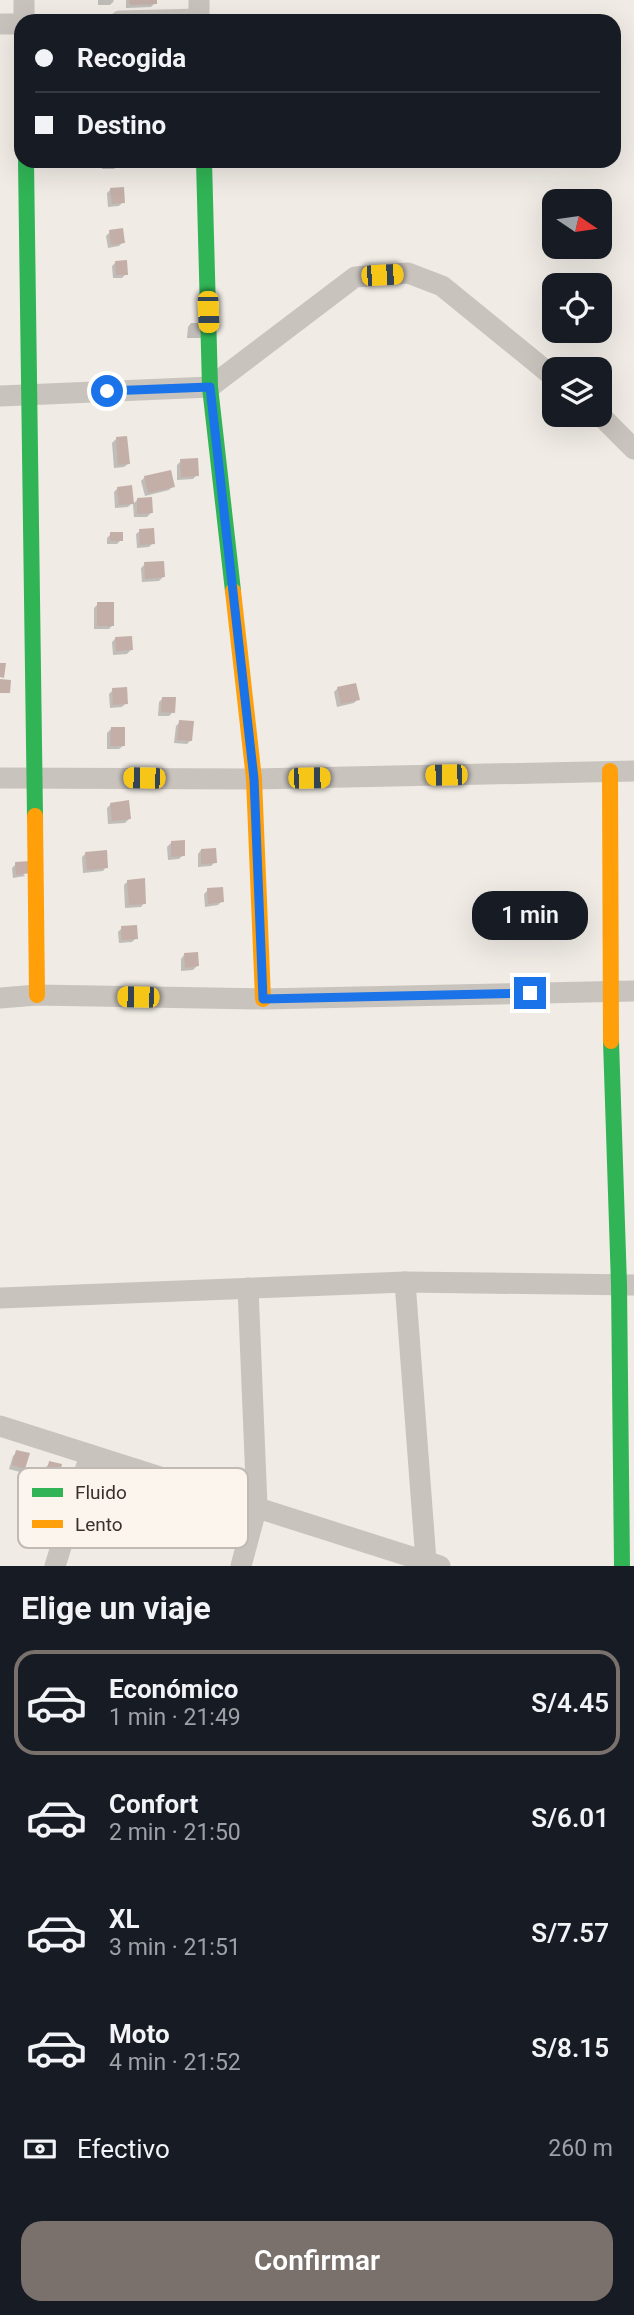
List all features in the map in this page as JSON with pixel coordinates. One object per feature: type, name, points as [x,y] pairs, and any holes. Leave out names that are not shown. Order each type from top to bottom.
[{"type":"street","points":[[26,168],[37,995]]},
{"type":"street","points":[[204,168],[210,387],[254,779],[263,999]]},
{"type":"street","points":[[0,396],[210,387],[355,277],[408,273],[442,286],[542,367]]},
{"type":"street","points":[[612,421],[634,431]]},
{"type":"street","points":[[612,427],[634,449]]},
{"type":"street","points":[[610,771],[610,992],[627,1285],[622,1566]]},
{"type":"street","points":[[0,778],[254,779],[634,771]]},
{"type":"street","points":[[0,998],[37,995],[263,999],[634,991]]},
{"type":"street","points":[[0,1297],[405,1282],[627,1285]]},
{"type":"street","points":[[248,1503],[433,1564],[405,1282]]},
{"type":"street","points":[[248,1288],[257,1506],[248,1542]]},
{"type":"street","points":[[0,1426],[133,1468]]},
{"type":"street","points":[[86,1468],[90,1455]]},
{"type":"street","points":[[55,1566],[61,1548]]},
{"type":"street","points":[[242,1566],[246,1548]]},
{"type":"building","points":[[129,0],[157,0],[157,4],[130,5]]},
{"type":"building","points":[[124,187],[125,203],[112,204],[110,188]]},
{"type":"building","points":[[123,228],[125,243],[111,245],[109,230]]},
{"type":"building","points":[[127,260],[128,275],[116,275],[115,261]]},
{"type":"building","points":[[127,436],[130,464],[118,465],[116,437]]},
{"type":"building","points":[[198,458],[199,476],[181,477],[180,459]]},
{"type":"building","points":[[171,470],[175,487],[148,493],[144,476]]},
{"type":"building","points":[[132,485],[134,504],[119,505],[117,487]]},
{"type":"building","points":[[152,497],[153,513],[137,514],[137,498]]},
{"type":"building","points":[[154,528],[155,544],[140,545],[139,529]]},
{"type":"building","points":[[110,532],[123,532],[123,541],[110,541]]},
{"type":"building","points":[[164,561],[165,577],[145,579],[144,562]]},
{"type":"building","points":[[97,602],[114,602],[114,626],[97,626]]},
{"type":"building","points":[[132,636],[133,650],[116,651],[115,637]]},
{"type":"building","points":[[0,663],[6,663],[4,678],[0,677]]},
{"type":"building","points":[[0,679],[11,680],[10,693],[0,693]]},
{"type":"building","points":[[356,683],[360,700],[341,704],[337,687]]},
{"type":"building","points":[[127,687],[128,704],[113,705],[112,688]]},
{"type":"building","points":[[162,697],[176,697],[175,713],[161,712]]},
{"type":"building","points":[[179,720],[194,721],[192,741],[177,740]]},
{"type":"building","points":[[111,727],[125,727],[125,746],[110,746]]},
{"type":"building","points":[[129,800],[131,819],[112,821],[110,803]]},
{"type":"building","points":[[185,840],[185,856],[171,857],[171,841]]},
{"type":"building","points":[[216,848],[217,863],[201,864],[201,849]]},
{"type":"building","points":[[107,850],[108,868],[87,870],[85,852]]},
{"type":"building","points":[[30,861],[31,873],[16,875],[15,862]]},
{"type":"building","points":[[145,878],[146,904],[129,905],[127,880]]},
{"type":"building","points":[[223,887],[224,902],[208,904],[207,888]]},
{"type":"building","points":[[137,925],[138,939],[122,940],[121,926]]},
{"type":"building","points":[[198,952],[199,966],[185,968],[184,953]]},
{"type":"building","points":[[16,1450],[30,1453],[25,1468],[12,1465]]},
{"type":"building","points":[[49,1461],[62,1464],[61,1468],[48,1468]]},
{"type":"traffic: fast","points":[[26,168],[35,816]]},
{"type":"traffic: fast","points":[[204,168],[210,387],[233,591]]},
{"type":"traffic: fast","points":[[611,1041],[619,1285],[622,1566]]},
{"type":"traffic: slow","points":[[233,591],[254,779],[263,999]]},
{"type":"traffic: slow","points":[[610,771],[611,1041]]},
{"type":"traffic: slow","points":[[35,816],[37,995]]},
{"type":"route","points":[[107,391],[210,387],[254,779],[263,999],[530,993]]}]
